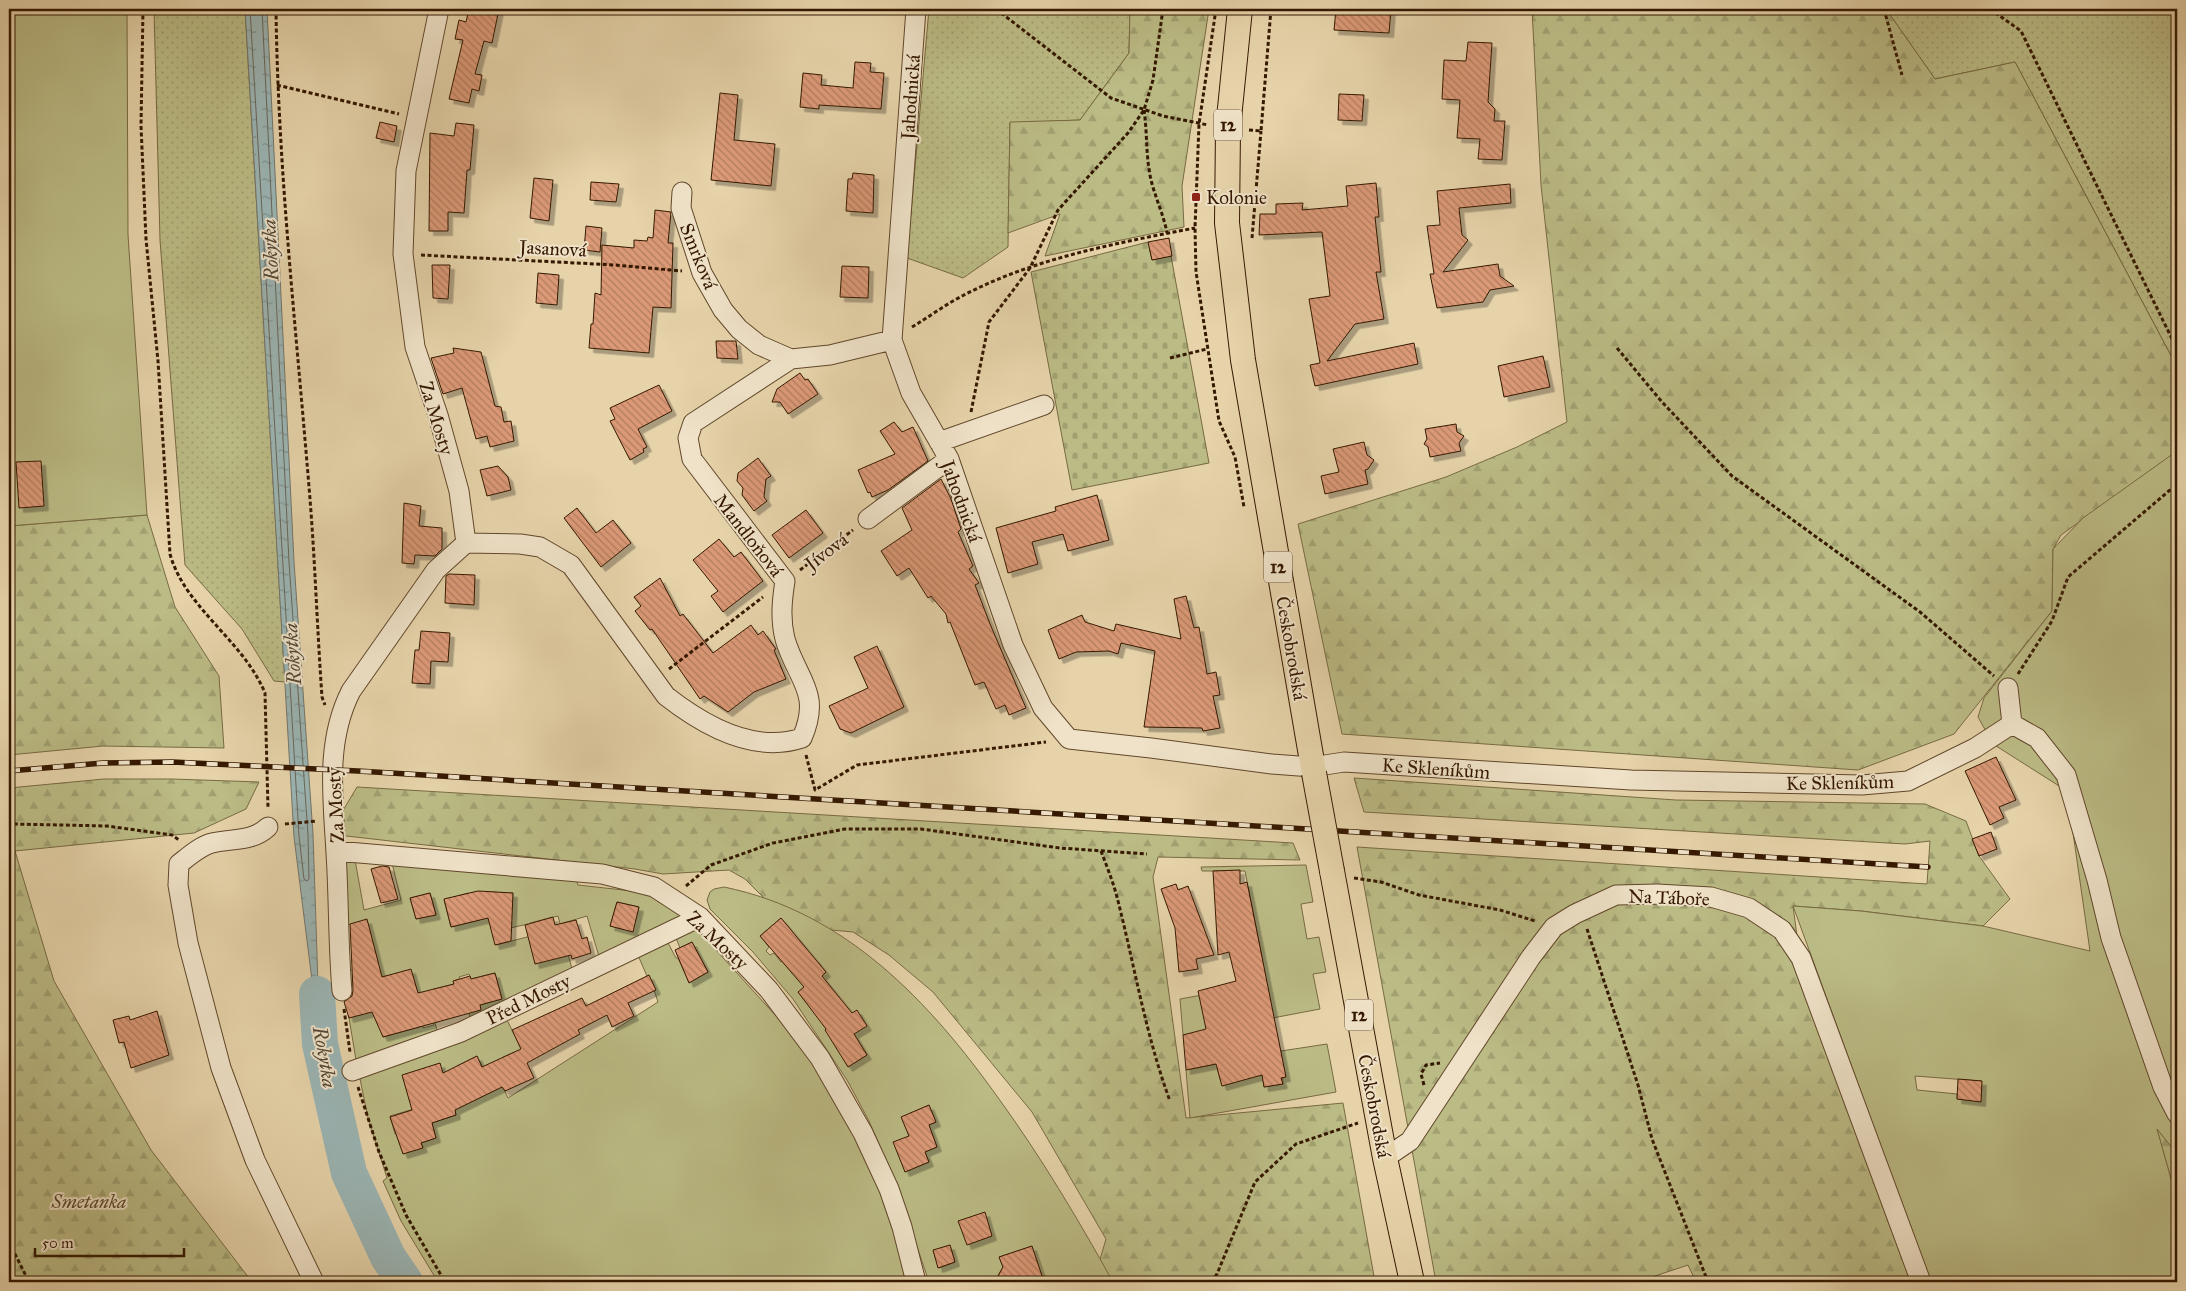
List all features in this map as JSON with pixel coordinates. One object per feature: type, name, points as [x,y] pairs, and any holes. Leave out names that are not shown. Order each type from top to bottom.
[{"type":"main road","name":"Českobrodská","points":[[1240,9],[1228,128],[1226,176],[1231,260],[1242,360],[1313,770],[1385,1158],[1412,1282]]},
{"type":"street","name":"Za Mosty","points":[[439,9],[406,171],[403,254],[415,347],[438,415],[459,491],[466,543],[436,570],[351,691],[341,711],[333,748],[333,822],[336,851],[602,874],[654,887],[700,917],[770,990],[820,1058],[863,1133],[889,1189],[902,1227],[916,1282]]},
{"type":"street","name":"Jahodnická","points":[[916,9],[892,340],[911,393],[949,459],[1013,645],[1043,708],[1069,739]]},
{"type":"street","name":"Smrková","points":[[682,192],[681,208],[702,273],[724,310],[738,329],[759,345],[791,359],[830,355],[892,340]]},
{"type":"street","name":"Mandloňová","points":[[791,359],[693,423],[688,438],[692,459],[786,581],[781,606],[785,638],[810,696],[811,712],[802,738]]},
{"type":"street","points":[[940,442],[1044,405]]},
{"type":"street","points":[[868,519],[949,459]]},
{"type":"street","points":[[466,543],[520,544],[540,547],[556,555],[570,566],[666,696],[687,712],[713,726],[759,743],[790,742],[802,738]]},
{"type":"street","points":[[2008,688],[2012,724],[2037,738],[2066,775],[2097,880],[2111,938],[2163,1087],[2177,1114]]},
{"type":"street","name":"Ke Skleníkům","points":[[1313,770],[1344,762],[1631,780],[1862,785],[1908,781],[1975,748],[2012,724]]},
{"type":"street","points":[[1069,739],[1313,770]]},
{"type":"street","points":[[275,826],[259,836],[211,843],[193,852],[178,864],[178,886],[188,943],[221,1068],[255,1160],[314,1282]]},
{"type":"street","points":[[336,851],[342,991]]},
{"type":"street","name":"Na Táboře","points":[[1385,1158],[1410,1141],[1531,957],[1554,928],[1575,914],[1616,895],[1657,894],[1711,897],[1750,908],[1782,930],[1801,958],[1921,1282]]},
{"type":"street","name":"Před Mosty","points":[[352,1071],[461,1032],[700,917]]},
{"type":"path","points":[[142,9],[140,126],[146,230],[158,361],[170,554],[174,569],[183,586],[233,643],[258,678],[265,693],[275,826],[322,821]]},
{"type":"path","points":[[276,9],[277,85],[292,314],[309,488],[322,697],[336,731]]},
{"type":"path","points":[[996,9],[1111,98],[1144,110],[1199,124]]},
{"type":"path","points":[[967,432],[989,322],[1030,268],[1058,210],[1128,133],[1144,110],[1153,80],[1163,9]]},
{"type":"path","points":[[1884,9],[1902,75]]},
{"type":"path","points":[[1990,9],[2021,31],[2177,349]]},
{"type":"path","points":[[277,85],[417,118]]},
{"type":"path","points":[[1144,110],[1148,169],[1155,198],[1165,218],[1167,234]]},
{"type":"path","points":[[1252,246],[1261,131]]},
{"type":"path","points":[[892,340],[964,295],[1030,268],[1080,253],[1195,228]]},
{"type":"path","name":"Jasanová","points":[[403,254],[615,265],[702,273]]},
{"type":"path","points":[[1617,348],[1662,402],[1732,476],[1920,612],[2008,688],[2052,621],[2068,577],[2177,484]]},
{"type":"path","points":[[1170,358],[1207,349]]},
{"type":"path","name":"Jívová","points":[[655,680],[868,519]]},
{"type":"path","points":[[802,738],[815,790],[857,765],[1069,739]]},
{"type":"path","points":[[9,828],[13,824],[107,826],[172,835],[193,852]]},
{"type":"path","points":[[670,899],[711,866],[773,843],[845,829],[921,829],[1060,848],[1147,854]]},
{"type":"path","points":[[1101,851],[1118,900],[1129,955],[1156,1064],[1170,1101]]},
{"type":"path","points":[[1332,873],[1381,882],[1419,894],[1500,910],[1554,928]]},
{"type":"path","points":[[1575,914],[1584,922],[1638,1085],[1652,1139],[1708,1282]]},
{"type":"path","points":[[342,991],[352,1071],[379,1152],[406,1216],[445,1282]]},
{"type":"path","points":[[1211,1282],[1217,1274],[1255,1182],[1296,1144],[1378,1118]]},
{"type":"path","points":[[9,1242],[29,1282]]},
{"type":"green space","points":[[9,9],[127,9],[128,235],[147,515],[9,526]]},
{"type":"green space","points":[[154,9],[245,9],[285,682],[274,681],[242,629],[185,565],[160,240]]},
{"type":"green space","points":[[929,9],[1130,9],[1129,53],[1080,120],[1010,123],[1008,247],[963,278],[907,258]]},
{"type":"green space","points":[[1130,9],[1209,9],[1182,186],[1184,227],[1045,256],[1060,214],[1008,233],[1010,122],[1080,120],[1129,53]]},
{"type":"green space","points":[[1532,9],[1886,9],[1935,79],[2015,62],[2177,367],[2177,452],[2061,535],[2053,549],[2052,611],[1954,734],[1858,770],[1342,734],[1298,524],[1446,477],[1517,447],[1567,422],[1541,185]]},
{"type":"green space","points":[[1886,9],[2177,9],[2177,367],[2015,62],[1935,79]]},
{"type":"green space","points":[[1148,242],[1152,260],[1171,256],[1209,463],[1072,490],[1031,272]]},
{"type":"green space","points":[[2177,451],[2177,1154],[2157,1129],[2177,1200],[2177,1282],[1928,1282],[1909,1223],[1793,906],[1861,911],[1983,926],[2090,951],[2067,791],[1993,744],[1978,717],[1984,698],[2052,611],[2053,549],[2083,518]],"holes":[[[1915,1076],[1981,1081],[1980,1101],[1957,1099],[1957,1094],[1917,1090]]]},
{"type":"green space","points":[[147,515],[175,607],[219,676],[224,748],[103,746],[9,755],[9,526]]},
{"type":"green space","points":[[1354,778],[1676,800],[1925,804],[1966,821],[1979,856],[2010,899],[1983,926],[1861,911],[1793,906],[1797,936],[1918,1282],[1696,1282],[1688,1265],[1637,1282],[1436,1282],[1357,847],[1927,884],[1930,841],[1905,844],[1364,812]]},
{"type":"green space","name":"Smetanka","points":[[104,779],[259,782],[246,809],[194,833],[15,851],[54,981],[151,1150],[252,1282],[9,1282],[9,788]]},
{"type":"green space","points":[[357,787],[1293,843],[1300,860],[1158,857],[1153,877],[1186,1118],[1343,1103],[1375,1282],[1045,1282],[1099,1263],[1106,1239],[1032,1112],[933,992],[889,955],[853,932],[810,928],[769,903],[745,879],[729,870],[663,874],[635,869],[329,834]]},
{"type":"green space","points":[[337,858],[355,860],[364,910],[401,900],[392,863],[576,879],[578,885],[641,892],[657,898],[686,918],[600,960],[587,916],[560,924],[558,916],[530,923],[535,946],[568,954],[573,973],[471,1022],[469,1013],[480,1005],[502,999],[495,973],[471,979],[469,974],[459,977],[460,979],[453,981],[454,984],[434,989],[427,993],[438,1034],[356,1060],[349,1018]],"holes":[[[487,892],[513,893],[512,908],[500,908],[497,931],[528,924],[531,936],[496,945]],[[430,893],[436,914],[416,919],[410,898]],[[468,893],[480,920],[451,927],[444,900]],[[617,902],[639,907],[632,931],[610,926]],[[367,920],[378,962],[347,971],[343,926]],[[411,970],[419,997],[378,978]],[[427,999],[434,1025],[423,1028],[423,1026],[383,1037]]]},
{"type":"green space","points":[[1306,865],[1313,902],[1301,904],[1307,939],[1319,937],[1326,972],[1313,974],[1320,1009],[1183,1035],[1180,999],[1235,989],[1262,957],[1245,871],[1202,871],[1201,867]]},
{"type":"green space","points":[[724,887],[768,899],[809,917],[846,939],[881,966],[914,996],[944,1028],[1015,1121],[1059,1189],[1113,1282],[1034,1282],[1043,1279],[1032,1246],[999,1257],[1003,1267],[998,1275],[1000,1282],[929,1282],[893,1176],[869,1121],[847,1080],[793,999],[753,952],[710,909],[707,900],[710,892]],"holes":[[[781,918],[802,944],[781,962],[774,953],[770,955],[766,951],[769,947],[760,936]],[[818,962],[826,972],[822,975],[813,1011],[798,992],[804,987],[797,978]],[[857,1010],[854,1034],[867,1055],[848,1067]],[[929,1105],[936,1122],[929,1125],[937,1147],[925,1152],[929,1162],[905,1172],[909,1136],[902,1117]],[[984,1213],[992,1236],[967,1244]],[[950,1245],[955,1262],[939,1268],[933,1251]]]},
{"type":"green space","points":[[695,927],[797,1039],[869,1155],[891,1208],[909,1282],[438,1282],[401,1221],[383,1181],[387,1178],[368,1118],[359,1074],[505,1016],[526,1058],[515,1052],[503,1057],[494,1068],[508,1098],[658,1002],[649,975],[647,976],[637,953]],"holes":[[[676,938],[680,948],[692,942],[708,972],[689,982],[678,958],[676,958],[667,941]],[[477,1056],[494,1091],[465,1082],[457,1066]],[[451,1098],[456,1115],[432,1123],[436,1138],[421,1143],[423,1147],[395,1134],[390,1116]]]},
{"type":"green space","points":[[1327,1044],[1336,1092],[1190,1118],[1186,1070],[1227,1062],[1227,1064],[1217,1068],[1222,1086],[1262,1074],[1264,1087],[1283,1084],[1281,1051]]},
{"type":"green space","points":[[2156,1127],[2177,1154],[2177,1200]]},
{"type":"water","points":[[245,9],[267,9],[294,562],[313,834],[320,1044],[294,837]]},
{"type":"building","points":[[469,9],[499,9],[492,43],[484,41],[475,74],[482,75],[479,91],[472,89],[469,103],[449,99],[463,40],[455,39],[459,20],[466,22]]},
{"type":"building","points":[[1336,9],[1391,9],[1389,33],[1334,30]]},
{"type":"building","points":[[1468,42],[1492,43],[1488,102],[1495,109],[1494,121],[1505,121],[1502,160],[1478,159],[1480,139],[1457,138],[1460,100],[1442,99],[1444,60],[1466,61]]},
{"type":"building","points":[[855,62],[871,63],[870,72],[884,73],[881,109],[819,105],[819,109],[800,107],[803,73],[822,75],[821,85],[853,88]]},
{"type":"building","points":[[720,93],[738,95],[734,140],[775,144],[771,186],[711,180]]},
{"type":"building","points":[[1339,94],[1364,95],[1362,121],[1338,120]]},
{"type":"building","points":[[380,122],[397,126],[394,142],[376,138]]},
{"type":"building","points":[[456,123],[474,125],[470,170],[467,170],[464,213],[448,212],[448,231],[429,231],[430,133],[454,136]]},
{"type":"building","points":[[853,173],[874,175],[873,213],[846,211],[848,179],[852,179]]},
{"type":"building","points":[[534,178],[553,180],[549,221],[530,218]]},
{"type":"building","points":[[591,182],[619,184],[616,202],[590,200]]},
{"type":"building","points":[[1376,183],[1379,217],[1375,217],[1381,272],[1376,272],[1384,319],[1355,324],[1327,361],[1414,343],[1418,364],[1315,386],[1310,365],[1320,363],[1309,299],[1330,296],[1322,232],[1259,235],[1260,214],[1276,214],[1276,204],[1303,203],[1302,210],[1348,206],[1346,186]]},
{"type":"building","points":[[1510,184],[1511,203],[1459,208],[1462,235],[1468,240],[1443,272],[1498,264],[1500,276],[1514,286],[1490,290],[1483,302],[1437,308],[1430,274],[1434,274],[1427,226],[1440,225],[1437,191]]},
{"type":"building","points":[[655,210],[671,212],[668,243],[673,243],[671,308],[653,307],[649,353],[589,348],[595,293],[601,295],[602,245],[634,248],[634,240],[647,241],[648,237],[653,238]]},
{"type":"building","points":[[586,226],[602,228],[600,252],[584,250]]},
{"type":"building","points":[[1169,238],[1172,256],[1152,260],[1148,242]]},
{"type":"building","points":[[432,265],[450,265],[448,299],[433,298]]},
{"type":"building","points":[[842,266],[869,267],[868,298],[840,297]]},
{"type":"building","points":[[538,273],[559,275],[557,305],[536,303]]},
{"type":"building","points":[[716,341],[736,341],[738,359],[717,358]]},
{"type":"building","points":[[453,348],[481,352],[495,406],[501,407],[504,422],[511,421],[514,441],[490,447],[487,436],[476,439],[462,388],[443,394],[431,358],[454,353]]},
{"type":"building","points":[[1543,356],[1550,387],[1504,397],[1498,366]]},
{"type":"building","points":[[800,373],[805,380],[808,379],[818,394],[788,414],[780,402],[772,402],[777,389]]},
{"type":"building","points":[[659,385],[672,411],[638,429],[647,447],[643,449],[644,452],[630,460],[610,421],[615,419],[610,408]]},
{"type":"building","points":[[894,422],[902,432],[913,427],[928,461],[888,490],[872,497],[870,492],[868,493],[858,470],[895,454],[880,431]]},
{"type":"building","points":[[1456,424],[1457,432],[1464,436],[1459,443],[1461,451],[1430,457],[1428,447],[1424,444],[1427,439],[1425,429]]},
{"type":"building","points":[[1364,442],[1367,455],[1374,460],[1368,469],[1365,470],[1368,484],[1325,494],[1321,476],[1339,472],[1333,449]]},
{"type":"building","points":[[758,458],[771,476],[766,479],[764,497],[767,501],[754,511],[742,495],[743,488],[737,481],[738,473]]},
{"type":"building","points":[[41,461],[44,506],[19,508],[16,462]]},
{"type":"building","points":[[498,466],[508,477],[511,490],[487,496],[480,470]]},
{"type":"building","points":[[941,479],[951,499],[961,529],[958,532],[973,566],[969,569],[979,583],[975,585],[1026,708],[1009,715],[1005,705],[996,709],[984,682],[975,685],[950,622],[948,623],[946,614],[931,596],[928,598],[909,568],[897,576],[881,551],[912,530],[902,508]]},
{"type":"building","points":[[1097,495],[1109,540],[1068,551],[1063,534],[1032,542],[1038,564],[1008,573],[996,528],[1056,511],[1055,507]]},
{"type":"building","points":[[404,503],[421,506],[419,526],[442,528],[442,549],[435,556],[415,555],[414,564],[402,563]]},
{"type":"building","points":[[577,508],[596,533],[613,520],[631,543],[601,567],[564,518]]},
{"type":"building","points":[[806,510],[823,533],[789,558],[772,535]]},
{"type":"building","points":[[719,539],[734,557],[741,552],[763,581],[723,612],[711,596],[718,591],[693,560]]},
{"type":"building","points":[[449,574],[475,575],[474,605],[445,603],[446,576]]},
{"type":"building","points":[[660,578],[680,616],[683,614],[713,653],[751,625],[758,635],[763,631],[776,649],[774,650],[786,679],[754,692],[728,712],[704,696],[700,699],[652,629],[650,630],[635,611],[641,606],[634,597]]},
{"type":"building","points":[[1186,596],[1194,628],[1199,627],[1207,674],[1216,672],[1220,695],[1213,696],[1220,728],[1203,731],[1202,728],[1144,727],[1155,651],[1121,643],[1118,654],[1109,651],[1076,652],[1059,659],[1048,630],[1082,615],[1085,622],[1114,631],[1116,624],[1181,639],[1174,599]]},
{"type":"building","points":[[421,631],[450,633],[448,662],[431,661],[430,684],[412,683],[415,650],[419,650]]},
{"type":"building","points":[[877,646],[904,707],[851,733],[840,729],[829,706],[868,688],[854,657]]},
{"type":"building","points":[[1996,757],[2016,800],[1999,807],[2004,818],[1990,825],[1965,771]]},
{"type":"building","points":[[1991,832],[1997,849],[1979,856],[1972,839]]},
{"type":"building","points":[[382,866],[389,867],[398,899],[381,903],[371,869]]},
{"type":"building","points":[[1240,870],[1240,884],[1247,882],[1286,1077],[1281,1078],[1283,1084],[1264,1087],[1262,1075],[1222,1086],[1216,1064],[1186,1070],[1183,1035],[1206,1029],[1198,991],[1236,981],[1229,952],[1218,955],[1213,871]]},
{"type":"building","points":[[1176,884],[1178,890],[1188,886],[1214,955],[1196,959],[1198,969],[1179,972],[1175,928],[1161,889]]},
{"type":"building","points":[[478,891],[513,893],[511,941],[495,945],[488,918],[451,927],[444,899]]},
{"type":"building","points":[[430,893],[436,915],[416,919],[410,898]]},
{"type":"building","points":[[617,902],[639,907],[633,932],[610,926]]},
{"type":"building","points":[[553,917],[555,925],[576,920],[582,939],[587,937],[591,953],[572,959],[571,955],[535,964],[525,925]]},
{"type":"building","points":[[781,918],[826,972],[822,976],[852,1013],[857,1010],[867,1026],[854,1034],[867,1055],[848,1067],[826,1029],[798,992],[804,987],[760,936]]},
{"type":"building","points":[[367,919],[382,977],[411,969],[418,993],[454,984],[453,981],[470,976],[471,979],[495,973],[502,999],[480,1005],[481,1010],[383,1037],[372,1012],[349,1018],[344,1002],[352,996],[353,990],[350,924]]},
{"type":"building","points":[[692,942],[708,972],[689,983],[675,950]]},
{"type":"building","points":[[649,975],[656,990],[628,1003],[634,1016],[612,1027],[607,1015],[578,1030],[580,1034],[527,1063],[534,1078],[505,1091],[502,1087],[455,1110],[456,1115],[432,1123],[436,1138],[421,1143],[423,1148],[403,1154],[390,1117],[412,1110],[402,1075],[440,1063],[443,1073],[477,1056],[482,1067],[521,1049],[512,1030],[582,998],[586,1006]]},
{"type":"building","points":[[157,1011],[169,1055],[131,1068],[124,1042],[119,1043],[113,1020],[129,1016],[130,1020]]},
{"type":"building","points":[[1958,1079],[1982,1081],[1981,1102],[1957,1099]]},
{"type":"building","points":[[929,1105],[936,1122],[929,1125],[937,1147],[925,1152],[929,1162],[905,1172],[893,1142],[909,1136],[901,1117]]},
{"type":"building","points":[[985,1212],[992,1236],[967,1245],[958,1221]]},
{"type":"building","points":[[950,1245],[955,1262],[938,1268],[933,1250]]},
{"type":"building","points":[[1032,1246],[1043,1279],[1034,1282],[995,1282],[1003,1267],[999,1257]]},
{"type":"waterway","name":"Rokytka","points":[[317,994],[320,1044],[349,1173],[388,1257],[405,1282]]},
{"type":"railway","points":[[9,771],[103,763],[172,762],[358,771],[1928,867]]},
{"type":"place","name":"Kolonie","points":[[1196,197]]}]
